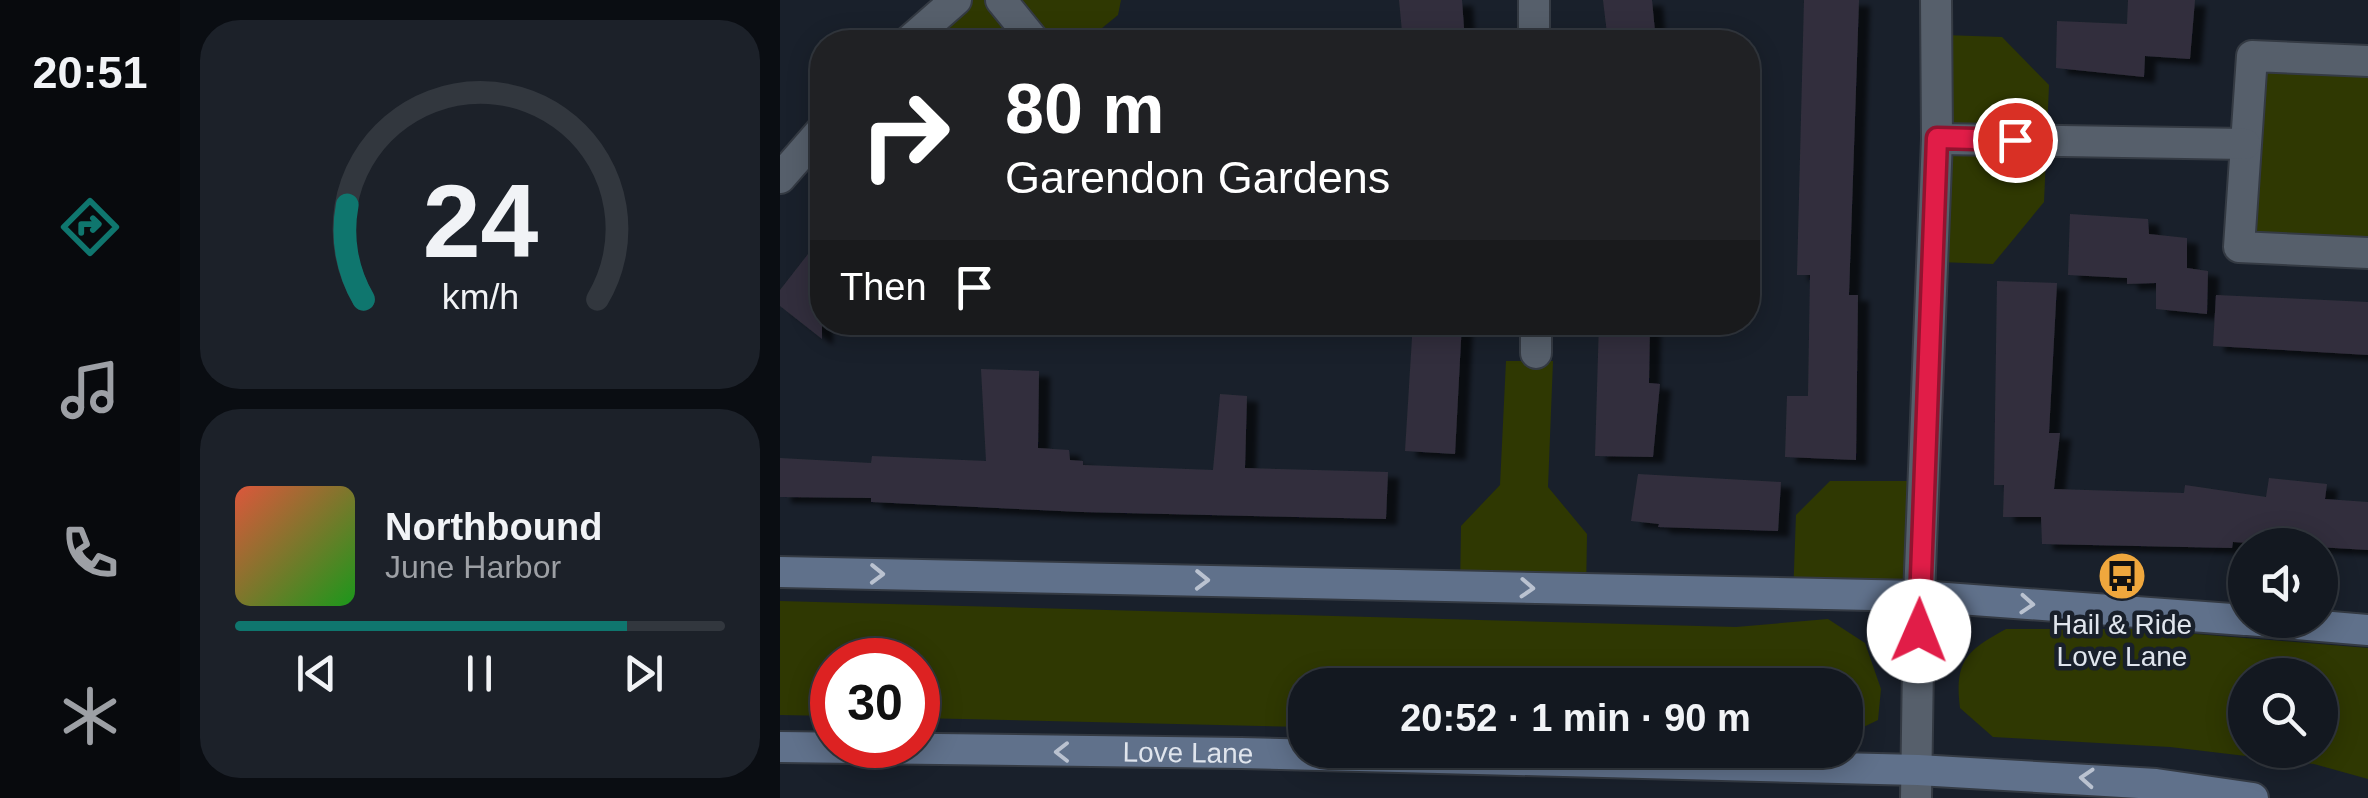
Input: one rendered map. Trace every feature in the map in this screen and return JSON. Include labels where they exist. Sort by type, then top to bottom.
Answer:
[{"type":"street","points":[[922,30],[956,0]]},
{"type":"street","points":[[1001,0],[1025,30]]},
{"type":"street","points":[[1534,0],[1534,30]]},
{"type":"street","points":[[1917,784],[1919,596],[1937,138],[1936,0]]},
{"type":"street","points":[[2368,61],[2252,56],[2239,247],[2368,252]]},
{"type":"street","points":[[1937,138],[2245,144]]},
{"type":"street","points":[[780,178],[810,144]]},
{"type":"street","points":[[1536,335],[1536,353]]},
{"type":"street","points":[[780,572],[1919,596],[2228,619]]},
{"type":"street","points":[[2338,628],[2368,630]]},
{"type":"street","name":"Love Lane","points":[[780,747],[1241,753],[1917,784],[2156,784],[2253,798]]},
{"type":"green space","points":[[962,0],[1121,0],[1118,15],[1100,30],[932,30]]},
{"type":"green space","points":[[1944,35],[2002,37],[2049,85],[2044,202],[1993,264],[1939,262]]},
{"type":"green space","points":[[2260,64],[2368,71],[2368,244],[2250,237]]},
{"type":"green space","points":[[1506,361],[1553,361],[1548,487],[1587,534],[1586,594],[1460,591],[1461,526],[1500,485]]},
{"type":"green space","points":[[1830,481],[1913,481],[1914,601],[1793,598],[1796,515]]},
{"type":"green space","points":[[780,601],[1736,627],[1828,619],[1865,643],[1881,689],[1878,720],[1863,727],[1863,668],[1288,668],[1288,727],[940,719],[940,638],[810,638],[810,716],[780,715]]},
{"type":"green space","points":[[2006,629],[2134,629],[2368,648],[2368,779],[2328,768],[2338,768],[2338,658],[2228,658],[2228,754],[1993,737],[1960,708],[1959,679],[1973,651]]},
{"type":"building","points":[[1399,0],[1462,0],[1464,30],[1402,30]]},
{"type":"building","points":[[1603,0],[1652,0],[1655,30],[1607,30]]},
{"type":"building","points":[[1804,0],[1859,0],[1849,295],[1858,295],[1856,460],[1785,457],[1787,396],[1808,396],[1810,275],[1797,275]]},
{"type":"building","points":[[2128,0],[2195,0],[2190,59],[2145,56],[2144,77],[2056,68],[2057,21],[2127,24]]},
{"type":"building","points":[[2070,214],[2148,219],[2149,234],[2187,238],[2187,268],[2208,271],[2207,314],[2156,309],[2156,283],[2127,284],[2127,278],[2068,275]]},
{"type":"building","points":[[810,251],[810,330],[780,306],[780,290]]},
{"type":"building","points":[[1997,281],[2057,283],[2049,433],[2060,433],[2054,489],[2184,493],[2185,485],[2266,497],[2269,478],[2327,484],[2325,499],[2368,502],[2368,550],[2338,548],[2338,528],[2228,528],[2228,548],[2042,544],[2041,517],[2003,517],[2004,485],[1994,485]]},
{"type":"building","points":[[2216,295],[2368,302],[2368,355],[2213,346]]},
{"type":"building","points":[[1412,335],[1461,335],[1455,454],[1405,451]]},
{"type":"building","points":[[1599,335],[1650,335],[1649,383],[1660,384],[1653,457],[1595,456]]},
{"type":"building","points":[[981,369],[1039,371],[1038,448],[1069,450],[1070,460],[1083,461],[1083,465],[1213,470],[1220,394],[1247,396],[1245,468],[1388,472],[1386,519],[1081,512],[871,502],[871,498],[780,497],[780,458],[871,463],[872,456],[986,461]]},
{"type":"building","points":[[1638,474],[1781,482],[1778,531],[1658,527],[1659,524],[1631,521]]},
{"type":"place","name":"Hail & Ride Love Lane","points":[[2122,576]]},
{"type":"route","points":[[1919,631],[1937,138],[2015,140]]}]
